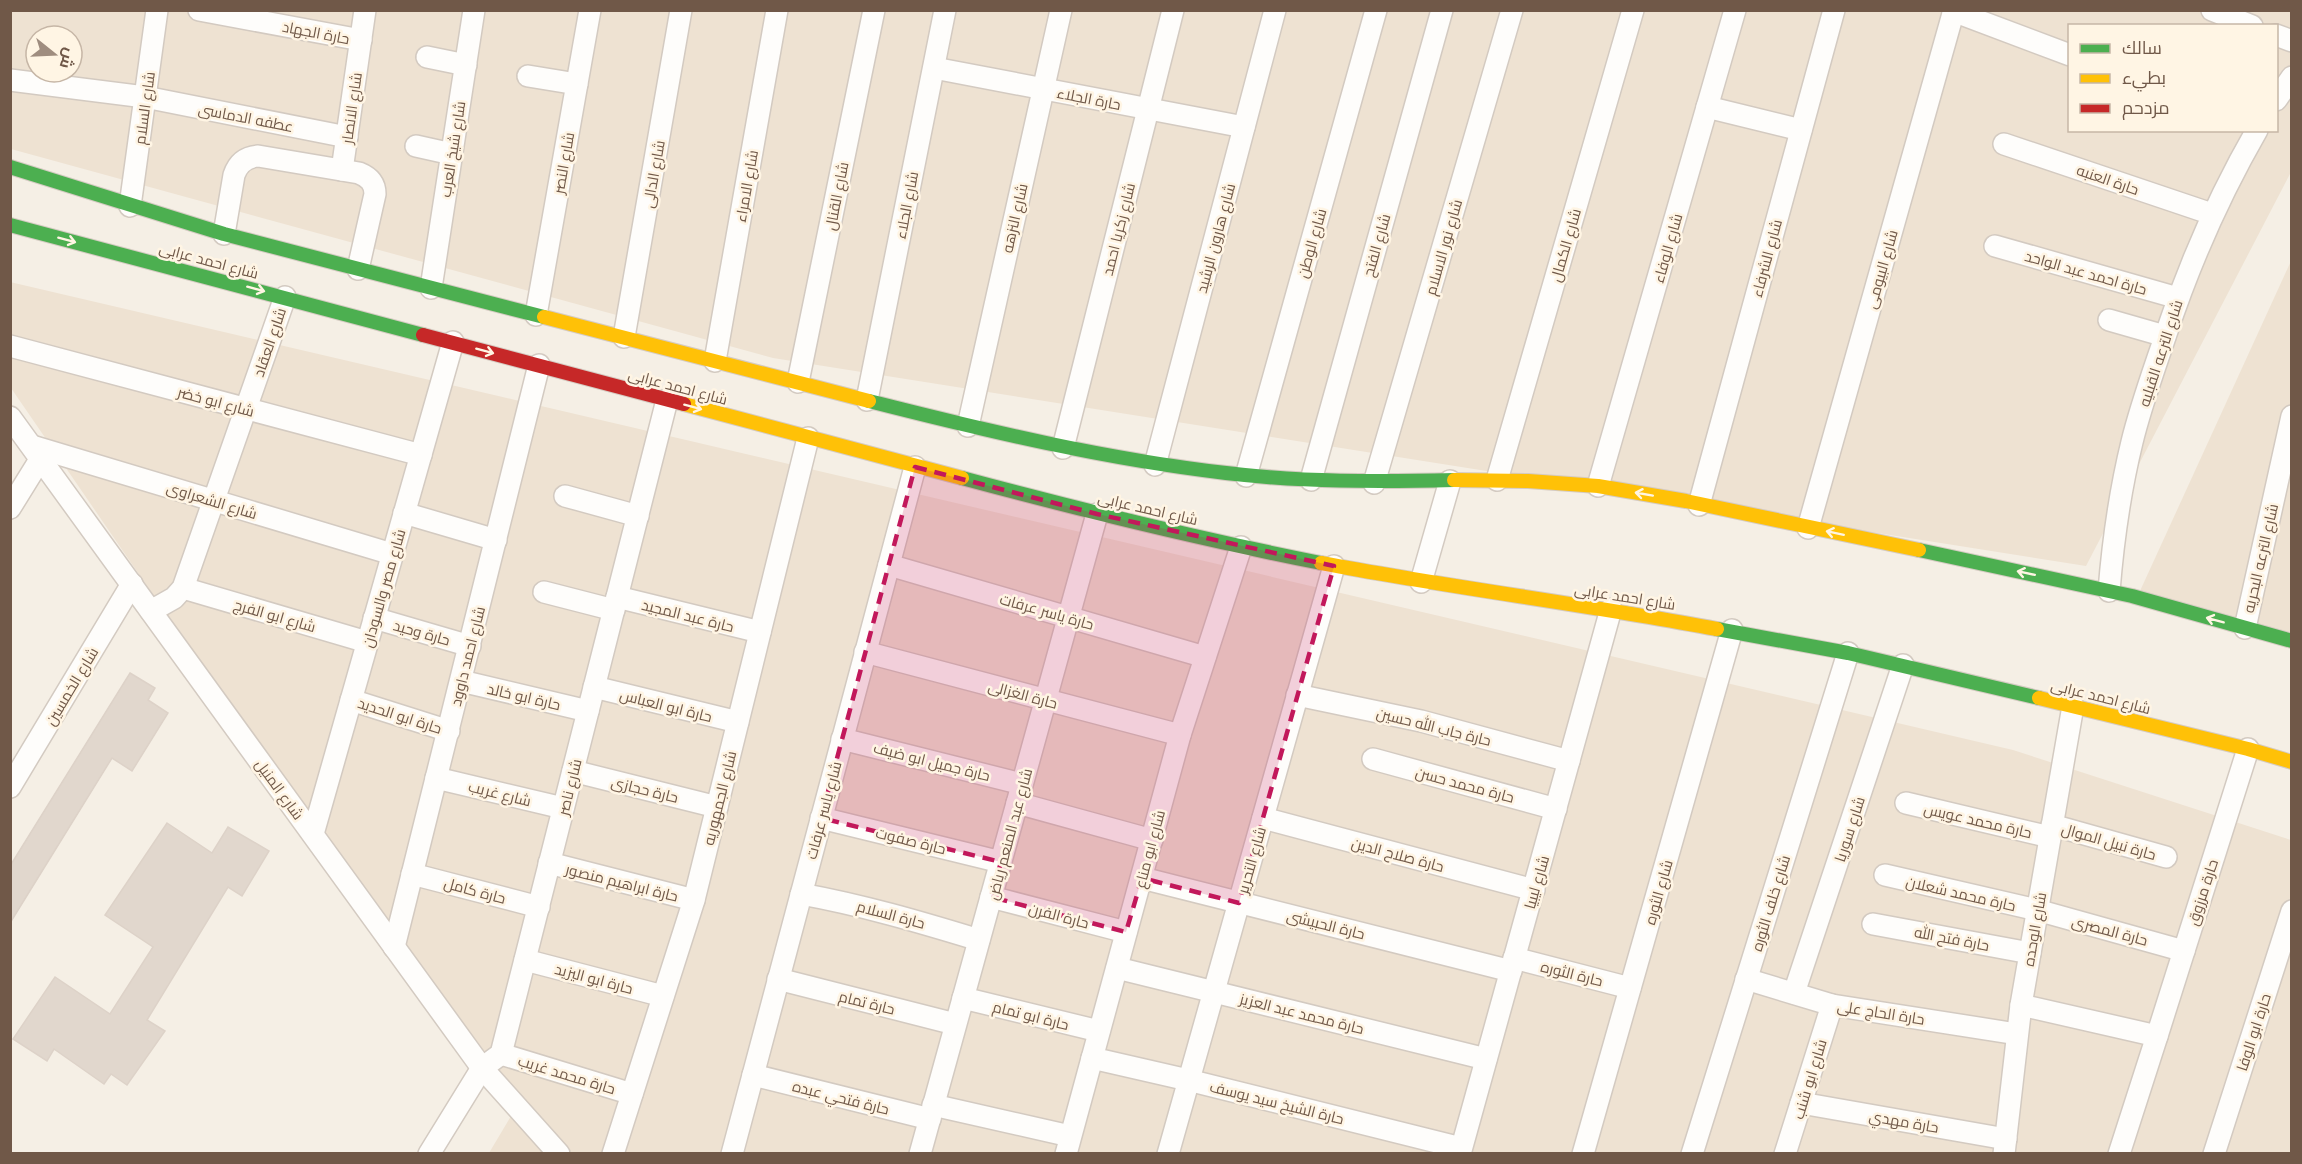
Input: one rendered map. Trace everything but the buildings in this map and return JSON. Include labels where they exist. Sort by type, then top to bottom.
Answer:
[{"type":"street","name":"شارع السلام","points":[[130,206],[157,10]]},
{"type":"street","name":"حارة الجهاد","points":[[200,10],[361,40]]},
{"type":"street","name":"شارع الانصار","points":[[342,170],[365,10]]},
{"type":"street","name":"شارع شيخ العرب","points":[[431,288],[474,10]]},
{"type":"street","name":"شارع النصر","points":[[536,315],[590,10]]},
{"type":"street","name":"شارع الدالى","points":[[624,337],[681,10]]},
{"type":"street","name":"شارع الامراء","points":[[715,361],[777,10]]},
{"type":"street","name":"شارع القنال","points":[[798,382],[874,10]]},
{"type":"street","name":"شارع الجلاء","points":[[867,400],[945,10]]},
{"type":"street","name":"شارع النزهه","points":[[968,426],[1061,10]]},
{"type":"street","name":"شارع زكريا احمد","points":[[1063,447],[1173,10]]},
{"type":"street","name":"شارع هارون الرشيد","points":[[1155,465],[1275,10]]},
{"type":"street","name":"شارع الوطن","points":[[1246,476],[1376,10]]},
{"type":"street","name":"شارع الفتح","points":[[1311,480],[1442,10]]},
{"type":"street","name":"شارع نور الاسلام","points":[[1374,483],[1512,10]]},
{"type":"street","name":"شارع الكمال","points":[[1497,480],[1633,10]]},
{"type":"street","name":"شارع الوفاء","points":[[1598,486],[1735,10]]},
{"type":"street","name":"شارع الشرفاء","points":[[1699,505],[1834,10]]},
{"type":"street","points":[[2212,10],[2247,24]]},
{"type":"street","points":[[1953,11],[2068,54]]},
{"type":"street","name":"شارع البيومى","points":[[1808,528],[1953,11]]},
{"type":"street","points":[[2278,35],[2292,41]]},
{"type":"street","points":[[427,57],[466,65]]},
{"type":"street","name":"حارة الجلاء","points":[[934,68],[1244,127]]},
{"type":"street","points":[[528,75],[577,84]]},
{"type":"street","points":[[2278,98],[2292,77]]},
{"type":"street","name":"عطفه الدماسى","points":[[10,80],[146,97],[347,137]]},
{"type":"street","points":[[1707,107],[1801,130]]},
{"type":"street","name":"شارع الترعه القبليه","points":[[2109,591],[2117,516],[2141,407],[2178,298],[2212,214],[2256,132]]},
{"type":"street","name":"حارة العنبه","points":[[2004,144],[2212,214]]},
{"type":"street","points":[[416,146],[452,154]]},
{"type":"street","points":[[224,234],[234,175],[236,168],[245,159],[258,156],[365,175],[375,188],[358,269]]},
{"type":"street","name":"شارع احمد عرابى","points":[[10,167],[224,234],[968,426],[1063,447],[1155,465],[1246,476],[1374,483],[1497,480],[1598,486],[2109,591],[2292,641]]},
{"type":"street","name":"شارع احمد عرابى","points":[[10,225],[1097,514],[1334,566],[1421,582],[1611,609],[1732,630],[1903,665],[2248,749],[2292,762]]},
{"type":"street","name":"حارة احمد عبد الواحد","points":[[1995,246],[2178,298]]},
{"type":"street","name":"شارع العقاد","points":[[183,588],[285,297]]},
{"type":"street","points":[[2109,320],[2166,336]]},
{"type":"street","name":"شارع مصر والسودان","points":[[313,834],[453,342]]},
{"type":"street","name":"شارع ابو خضر","points":[[10,346],[421,455]]},
{"type":"street","name":"شارع احمد داوود","points":[[394,947],[539,365]]},
{"type":"street","name":"شارع ناصر","points":[[501,1054],[667,400]]},
{"type":"street","name":"شارع المنيل","points":[[10,417],[482,1068],[559,1154]]},
{"type":"street","name":"شارع الترعه البحريه","points":[[2245,628],[2286,469],[2292,417]]},
{"type":"street","name":"شارع الجمهوريه","points":[[613,1154],[694,900],[808,438]]},
{"type":"street","points":[[10,508],[36,452]]},
{"type":"street","name":"شارع الشعراوى","points":[[36,452],[214,500],[393,554]]},
{"type":"street","name":"شارع ياسر عرفات","points":[[732,1154],[915,467]]},
{"type":"street","points":[[1421,582],[1450,481]]},
{"type":"street","points":[[565,496],[638,516]]},
{"type":"street","points":[[404,513],[496,540]]},
{"type":"street","name":"شارع عبد المنعم رياض","points":[[920,1154],[1097,514]]},
{"type":"street","name":"شارع ابو مناع","points":[[1068,1145],[1180,735],[1241,547]]},
{"type":"street","name":"حارة ياسر عرفات","points":[[889,565],[1205,657]]},
{"type":"street","name":"شارع التحرير","points":[[1168,1154],[1334,566]]},
{"type":"street","name":"شارع الخمسين","points":[[10,788],[132,584]]},
{"type":"street","points":[[151,611],[168,602],[183,588]]},
{"type":"street","name":"شارع ابو الفرج","points":[[183,588],[367,642]]},
{"type":"street","name":"حارة عبد المجيد","points":[[544,591],[760,632]]},
{"type":"street","name":"شارع ليبيا","points":[[1460,1151],[1611,609]]},
{"type":"street","name":"حارة وحيد","points":[[374,618],[470,646]]},
{"type":"street","name":"شارع الثوره","points":[[1583,1154],[1732,630]]},
{"type":"street","name":"حارة الغزالى","points":[[865,652],[1180,735]]},
{"type":"street","name":"شارع خلف الثوره","points":[[1692,1154],[1848,654]]},
{"type":"street","name":"شارع سوريا","points":[[1794,993],[1903,665]]},
{"type":"street","name":"حارة ابو خالد","points":[[461,681],[588,711]]},
{"type":"street","name":"حارة ابو العباس","points":[[594,687],[738,722]]},
{"type":"street","name":"حارة جاب الله حسين","points":[[1297,695],[1421,721],[1569,761]]},
{"type":"street","name":"حارة ابو الحديد","points":[[351,700],[449,731]]},
{"type":"street","name":"شارع الوحده","points":[[2005,1146],[2021,1005],[2073,706]]},
{"type":"street","name":"حارة جميل ابو ضيف","points":[[842,739],[1019,794],[1152,840]]},
{"type":"street","name":"حارة مرزوق","points":[[2120,1154],[2248,749]]},
{"type":"street","name":"حارة محمد حسن","points":[[1373,759],[1556,809]]},
{"type":"street","name":"حارة حجازى","points":[[573,771],[717,807]]},
{"type":"street","name":"شارع غريب","points":[[436,777],[563,808]]},
{"type":"street","name":"حارة محمد عويس","points":[[1906,803],[2051,831]]},
{"type":"street","name":"حارة صفوت","points":[[821,818],[1001,862]]},
{"type":"street","name":"حارة صلاح الدين","points":[[1263,818],[1534,890]]},
{"type":"street","name":"حارة نبيل الموال","points":[[2051,831],[2166,857]]},
{"type":"street","name":"حارة ابراهيم منصور","points":[[549,863],[694,900]]},
{"type":"street","name":"حارة كامل","points":[[412,874],[538,907]]},
{"type":"street","name":"حارة محمد شعلان","points":[[1885,875],[2037,910]]},
{"type":"street","name":"حارة الحبيشى","points":[[1142,878],[1239,903],[1513,964]]},
{"type":"street","name":"حارة السلام","points":[[801,894],[901,916],[979,940]]},
{"type":"street","name":"حارة الفرن","points":[[991,897],[1126,932]]},
{"type":"street","name":"حارة المصرى","points":[[2037,910],[2184,951]]},
{"type":"street","name":"حارة ابو الوفا","points":[[2214,1154],[2292,910]]},
{"type":"street","name":"حارة فتح الله","points":[[1874,924],[2030,953]]},
{"type":"street","name":"حارة ابو اليزيد","points":[[525,960],[663,996]]},
{"type":"street","name":"حارة الثوره","points":[[1513,964],[1630,988]]},
{"type":"street","name":"حارة محمد عبد العزيز","points":[[1117,968],[1486,1059]]},
{"type":"street","name":"حارة تمام","points":[[778,979],[956,1024]]},
{"type":"street","name":"حارة الحاج على","points":[[1746,979],[1832,1005],[2018,1034]]},
{"type":"street","name":"حارة ابو تمام","points":[[963,998],[1099,1031]]},
{"type":"street","name":"شارع ابو شنب","points":[[1785,1154],[1832,1005]]},
{"type":"street","points":[[2021,1005],[2157,1036]]},
{"type":"street","points":[[429,1154],[482,1068],[501,1054]]},
{"type":"street","name":"حارة محمد غريب","points":[[501,1054],[632,1094]]},
{"type":"street","name":"حارة الشيخ سيد يوسف","points":[[1092,1058],[1188,1080],[1460,1151]]},
{"type":"street","name":"حارة فتحي عبده","points":[[753,1075],[931,1112],[1068,1145]]},
{"type":"street","name":"حارة مهدي","points":[[1801,1104],[2005,1146]]},
{"type":"highlighted area","points":[[915,467],[1097,514],[1334,566],[1239,903],[1142,878],[1126,932],[991,897],[1001,862],[821,818]]},
{"type":"shaded area","points":[[10,11],[2291,11],[2291,172],[2086,566],[773,358],[11,149]]},
{"type":"shaded area","points":[[2291,261],[2291,644],[2140,591]]},
{"type":"shaded area","points":[[10,282],[2013,750],[2291,840],[2291,1153],[489,1153],[511,1116],[11,388]]},
{"type":"traffic: fast","points":[[10,167],[224,234],[544,317]]},
{"type":"traffic: fast","points":[[10,225],[423,335]]},
{"type":"traffic: fast","points":[[869,401],[1046,443],[1181,467],[1312,480],[1454,480]]},
{"type":"traffic: fast","points":[[962,478],[1141,524],[1321,563]]},
{"type":"traffic: fast","points":[[1919,550],[2132,596],[2292,641]]},
{"type":"traffic: fast","points":[[1717,629],[1848,653],[2039,698]]},
{"type":"traffic: slow","points":[[544,317],[869,401]]},
{"type":"traffic: slow","points":[[684,404],[962,478]]},
{"type":"traffic: slow","points":[[1454,480],[1528,481],[1598,486],[1686,501],[1919,550]]},
{"type":"traffic: slow","points":[[1321,563],[1717,629]]},
{"type":"traffic: slow","points":[[2039,698],[2248,749],[2292,762]]},
{"type":"traffic: jam","points":[[423,335],[684,404]]}]
